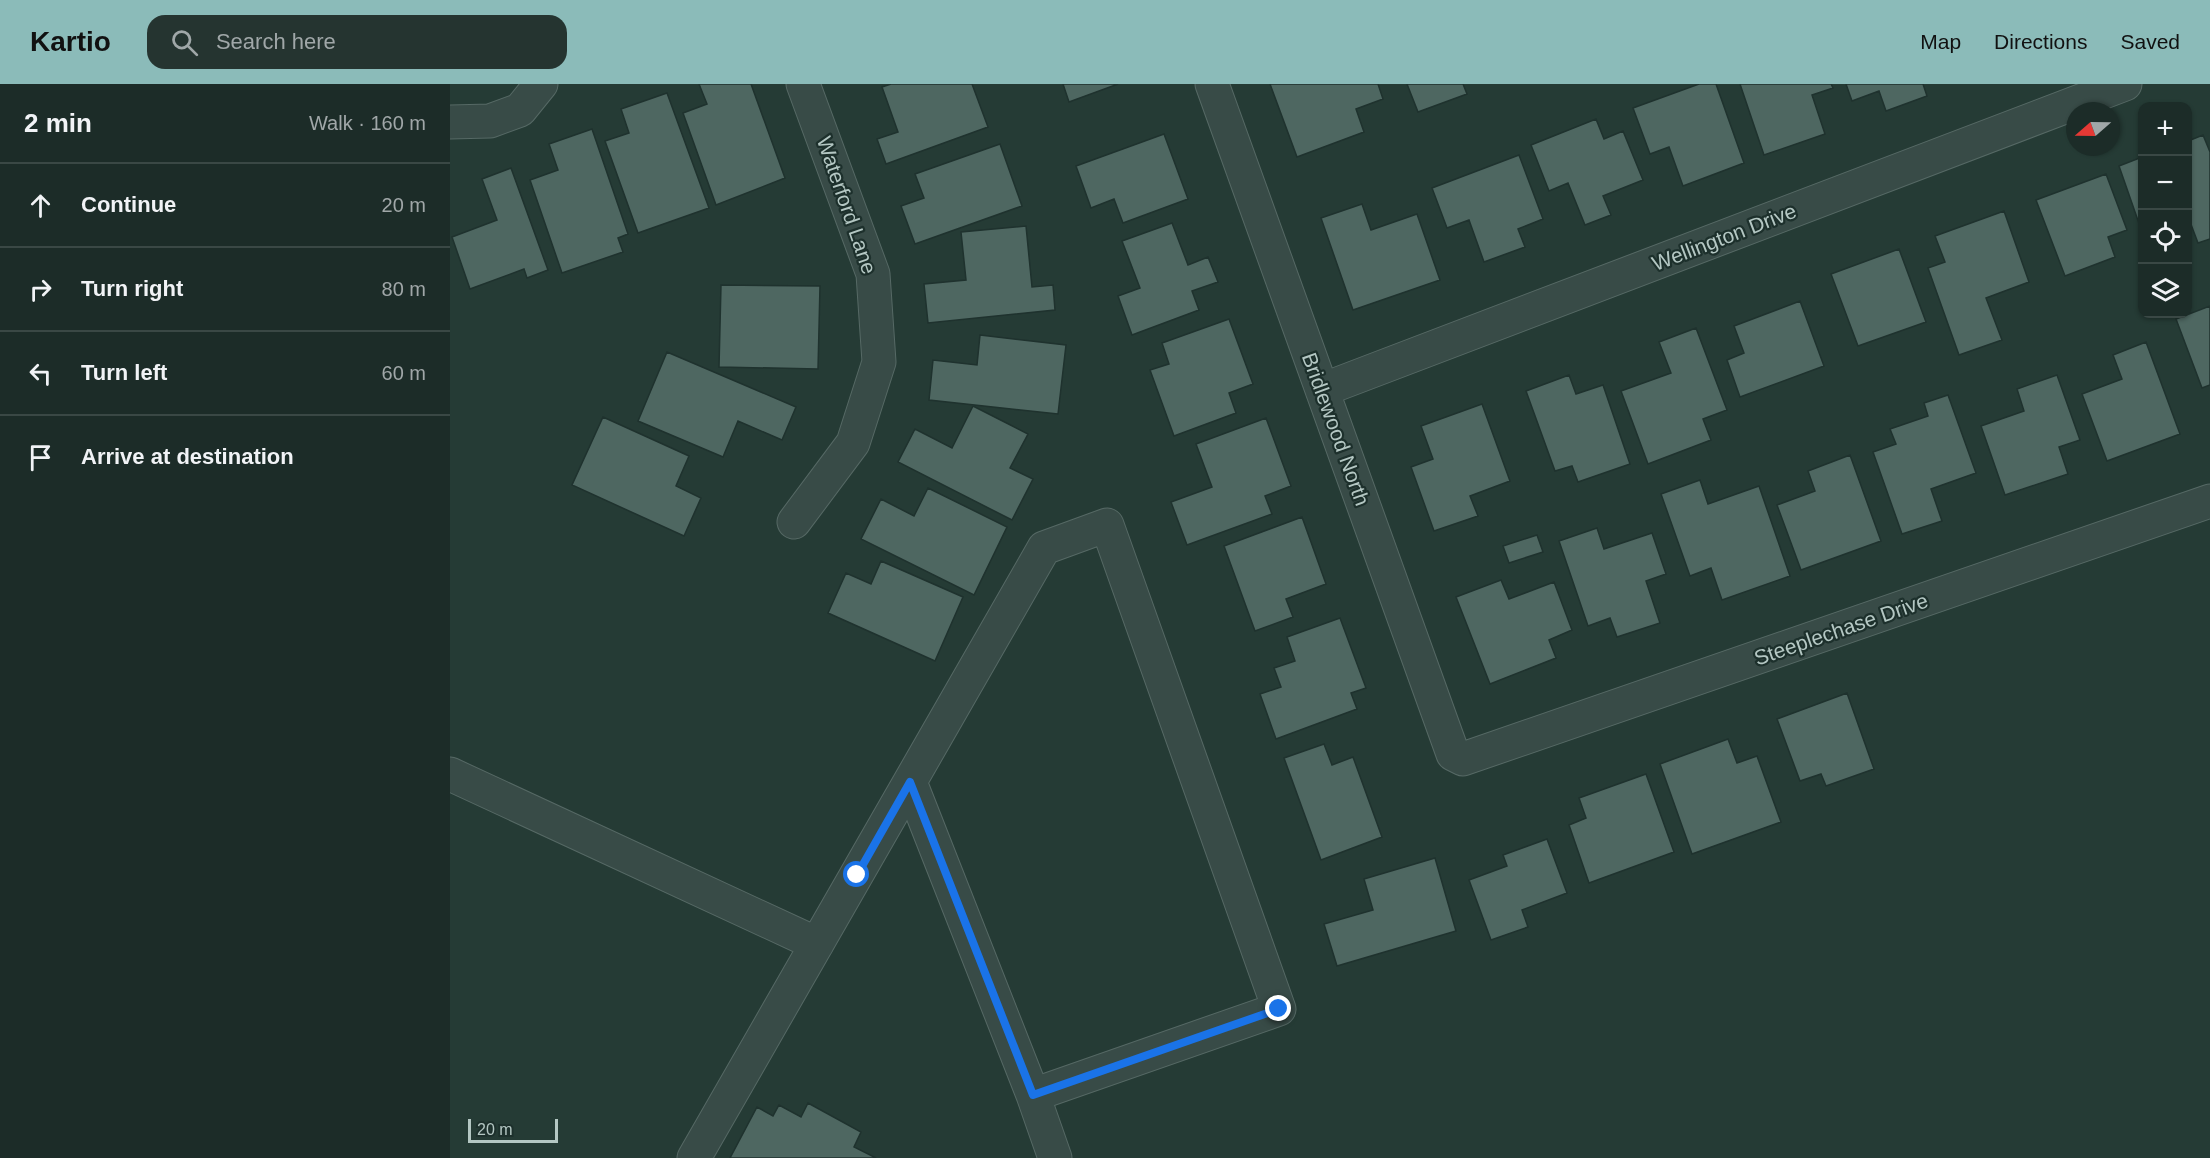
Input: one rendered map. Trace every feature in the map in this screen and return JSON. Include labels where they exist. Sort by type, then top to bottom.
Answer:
[{"type":"street","points":[[450,122],[490,121],[520,110],[541,84]]},
{"type":"street","name":"Waterford Lane","points":[[794,522],[853,443],[879,362],[873,274],[803,84]]},
{"type":"street","name":"Bridlewood North","points":[[1212,84],[1453,754],[1463,759],[1472,757]]},
{"type":"street","name":"Wellington Drive","points":[[1322,390],[2125,84]]},
{"type":"street","name":"Steeplechase Drive","points":[[1472,757],[2210,501]]},
{"type":"street","points":[[694,1158],[1044,548],[1107,525],[1279,1009],[1033,1095]]},
{"type":"street","points":[[450,774],[817,944]]},
{"type":"street","points":[[910,782],[1033,1095],[1055,1158]]},
{"type":"building","points":[[699,84],[751,84],[785,178],[716,205],[683,113],[707,104]]},
{"type":"building","points":[[891,84],[972,84],[988,127],[886,164],[877,139],[898,132],[882,87]]},
{"type":"building","points":[[1063,84],[1118,84],[1069,102]]},
{"type":"building","points":[[1270,84],[1378,84],[1383,99],[1356,109],[1364,132],[1297,157]]},
{"type":"building","points":[[1407,84],[1463,84],[1467,94],[1418,112]]},
{"type":"building","points":[[1699,84],[1716,84],[1744,163],[1683,186],[1669,147],[1650,154],[1633,108]]},
{"type":"building","points":[[1740,84],[1831,84],[1833,88],[1812,95],[1825,134],[1764,155]]},
{"type":"building","points":[[1846,84],[1923,84],[1927,96],[1886,111],[1879,91],[1852,101]]},
{"type":"building","points":[[667,93],[709,208],[638,233],[605,141],[629,133],[621,109]]},
{"type":"building","points":[[1596,119],[1604,139],[1623,131],[1643,180],[1603,196],[1611,215],[1585,225],[1568,183],[1549,191],[1531,145]]},
{"type":"building","points":[[592,129],[628,234],[618,238],[623,252],[562,273],[530,180],[558,170],[549,144]]},
{"type":"building","points":[[1164,134],[1188,199],[1123,223],[1114,199],[1091,208],[1076,166]]},
{"type":"building","points":[[2203,135],[2210,152],[2210,239],[2198,243],[2192,227],[2192,139]]},
{"type":"building","points":[[1000,144],[1022,206],[915,244],[901,206],[924,198],[915,174]]},
{"type":"building","points":[[1519,155],[1543,219],[1518,229],[1525,247],[1484,262],[1469,220],[1447,228],[1432,188]]},
{"type":"building","points":[[2138,159],[2138,221],[2119,166]]},
{"type":"building","points":[[511,168],[548,270],[527,278],[524,269],[470,289],[452,237],[497,220],[482,179]]},
{"type":"building","points":[[2106,174],[2127,230],[2108,237],[2115,257],[2065,276],[2036,200]]},
{"type":"building","points":[[1362,204],[1371,230],[1417,214],[1440,280],[1353,310],[1321,218]]},
{"type":"building","points":[[2004,211],[2029,282],[1986,298],[2002,340],[1959,355],[1928,268],[1945,262],[1935,236]]},
{"type":"building","points":[[1172,223],[1188,265],[1208,257],[1218,282],[1192,291],[1199,310],[1132,335],[1118,296],[1140,288],[1122,241]]},
{"type":"building","points":[[1026,226],[1032,287],[1053,285],[1055,310],[928,323],[924,284],[966,280],[961,232]]},
{"type":"building","points":[[1899,249],[1926,322],[1858,346],[1831,274]]},
{"type":"building","points":[[721,285],[820,286],[818,369],[719,367]]},
{"type":"building","points":[[1800,301],[1824,366],[1740,397],[1727,360],[1744,353],[1734,326]]},
{"type":"building","points":[[2210,306],[2210,385],[2202,388],[2176,319],[2192,318],[2192,313]]},
{"type":"building","points":[[1229,319],[1253,384],[1229,393],[1236,413],[1174,436],[1150,370],[1169,364],[1162,343]]},
{"type":"building","points":[[1696,328],[1727,410],[1703,419],[1711,440],[1648,464],[1621,391],[1671,373],[1659,342]]},
{"type":"building","points":[[980,335],[1066,345],[1058,414],[929,400],[933,360],[977,365]]},
{"type":"building","points":[[2146,342],[2180,434],[2107,461],[2082,394],[2122,379],[2113,355]]},
{"type":"building","points":[[667,352],[796,407],[782,440],[738,421],[723,457],[638,421]]},
{"type":"building","points":[[1569,375],[1576,394],[1603,385],[1630,464],[1578,482],[1572,466],[1555,471],[1526,391]]},
{"type":"building","points":[[2057,375],[2080,440],[2059,447],[2068,474],[2005,495],[1981,426],[2024,411],[2017,389]]},
{"type":"building","points":[[1948,395],[1976,473],[1931,489],[1942,521],[1902,534],[1873,452],[1896,444],[1890,429],[1928,416],[1924,403]]},
{"type":"building","points":[[1482,404],[1510,481],[1470,496],[1478,516],[1434,531],[1411,467],[1433,459],[1421,426]]},
{"type":"building","points":[[973,406],[1028,434],[1010,468],[1033,479],[1012,520],[898,462],[915,429],[952,448]]},
{"type":"building","points":[[603,417],[689,456],[676,486],[701,498],[684,536],[572,485]]},
{"type":"building","points":[[1266,418],[1291,486],[1265,496],[1272,514],[1187,545],[1171,502],[1212,487],[1196,444]]},
{"type":"building","points":[[1850,455],[1881,541],[1801,570],[1777,505],[1815,491],[1808,471]]},
{"type":"building","points":[[1700,480],[1708,504],[1759,486],[1790,576],[1722,600],[1711,568],[1690,576],[1661,494]]},
{"type":"building","points":[[928,488],[1007,527],[974,595],[861,539],[881,499],[914,516]]},
{"type":"building","points":[[1302,517],[1326,584],[1286,599],[1293,617],[1255,631],[1224,546]]},
{"type":"building","points":[[1597,528],[1604,549],[1652,533],[1666,574],[1646,581],[1660,623],[1617,637],[1610,618],[1588,626],[1559,541]]},
{"type":"building","points":[[1537,535],[1543,552],[1509,563],[1503,546]]},
{"type":"building","points":[[881,561],[963,597],[935,661],[828,613],[846,573],[871,584]]},
{"type":"building","points":[[1501,580],[1509,599],[1554,582],[1572,630],[1549,640],[1556,658],[1490,684],[1456,597]]},
{"type":"building","points":[[1340,618],[1366,688],[1351,693],[1357,709],[1276,739],[1260,694],[1281,687],[1274,668],[1295,661],[1287,637]]},
{"type":"building","points":[[1847,693],[1874,769],[1826,786],[1821,774],[1800,781],[1777,719]]},
{"type":"building","points":[[1728,739],[1737,763],[1757,756],[1781,822],[1692,854],[1660,764]]},
{"type":"building","points":[[1324,744],[1332,765],[1353,757],[1382,837],[1321,860],[1284,758]]},
{"type":"building","points":[[1646,774],[1674,852],[1589,883],[1569,825],[1586,818],[1579,798]]},
{"type":"building","points":[[1547,839],[1567,893],[1522,910],[1528,927],[1491,940],[1469,880],[1507,866],[1503,855]]},
{"type":"building","points":[[1435,858],[1456,931],[1337,966],[1324,924],[1373,910],[1364,879]]},
{"type":"building","points":[[808,1103],[861,1132],[854,1147],[876,1158],[730,1158],[757,1107],[773,1116],[779,1105],[801,1117]]},
{"type":"route","points":[[857,875],[910,782],[1033,1095],[1279,1009]]}]
